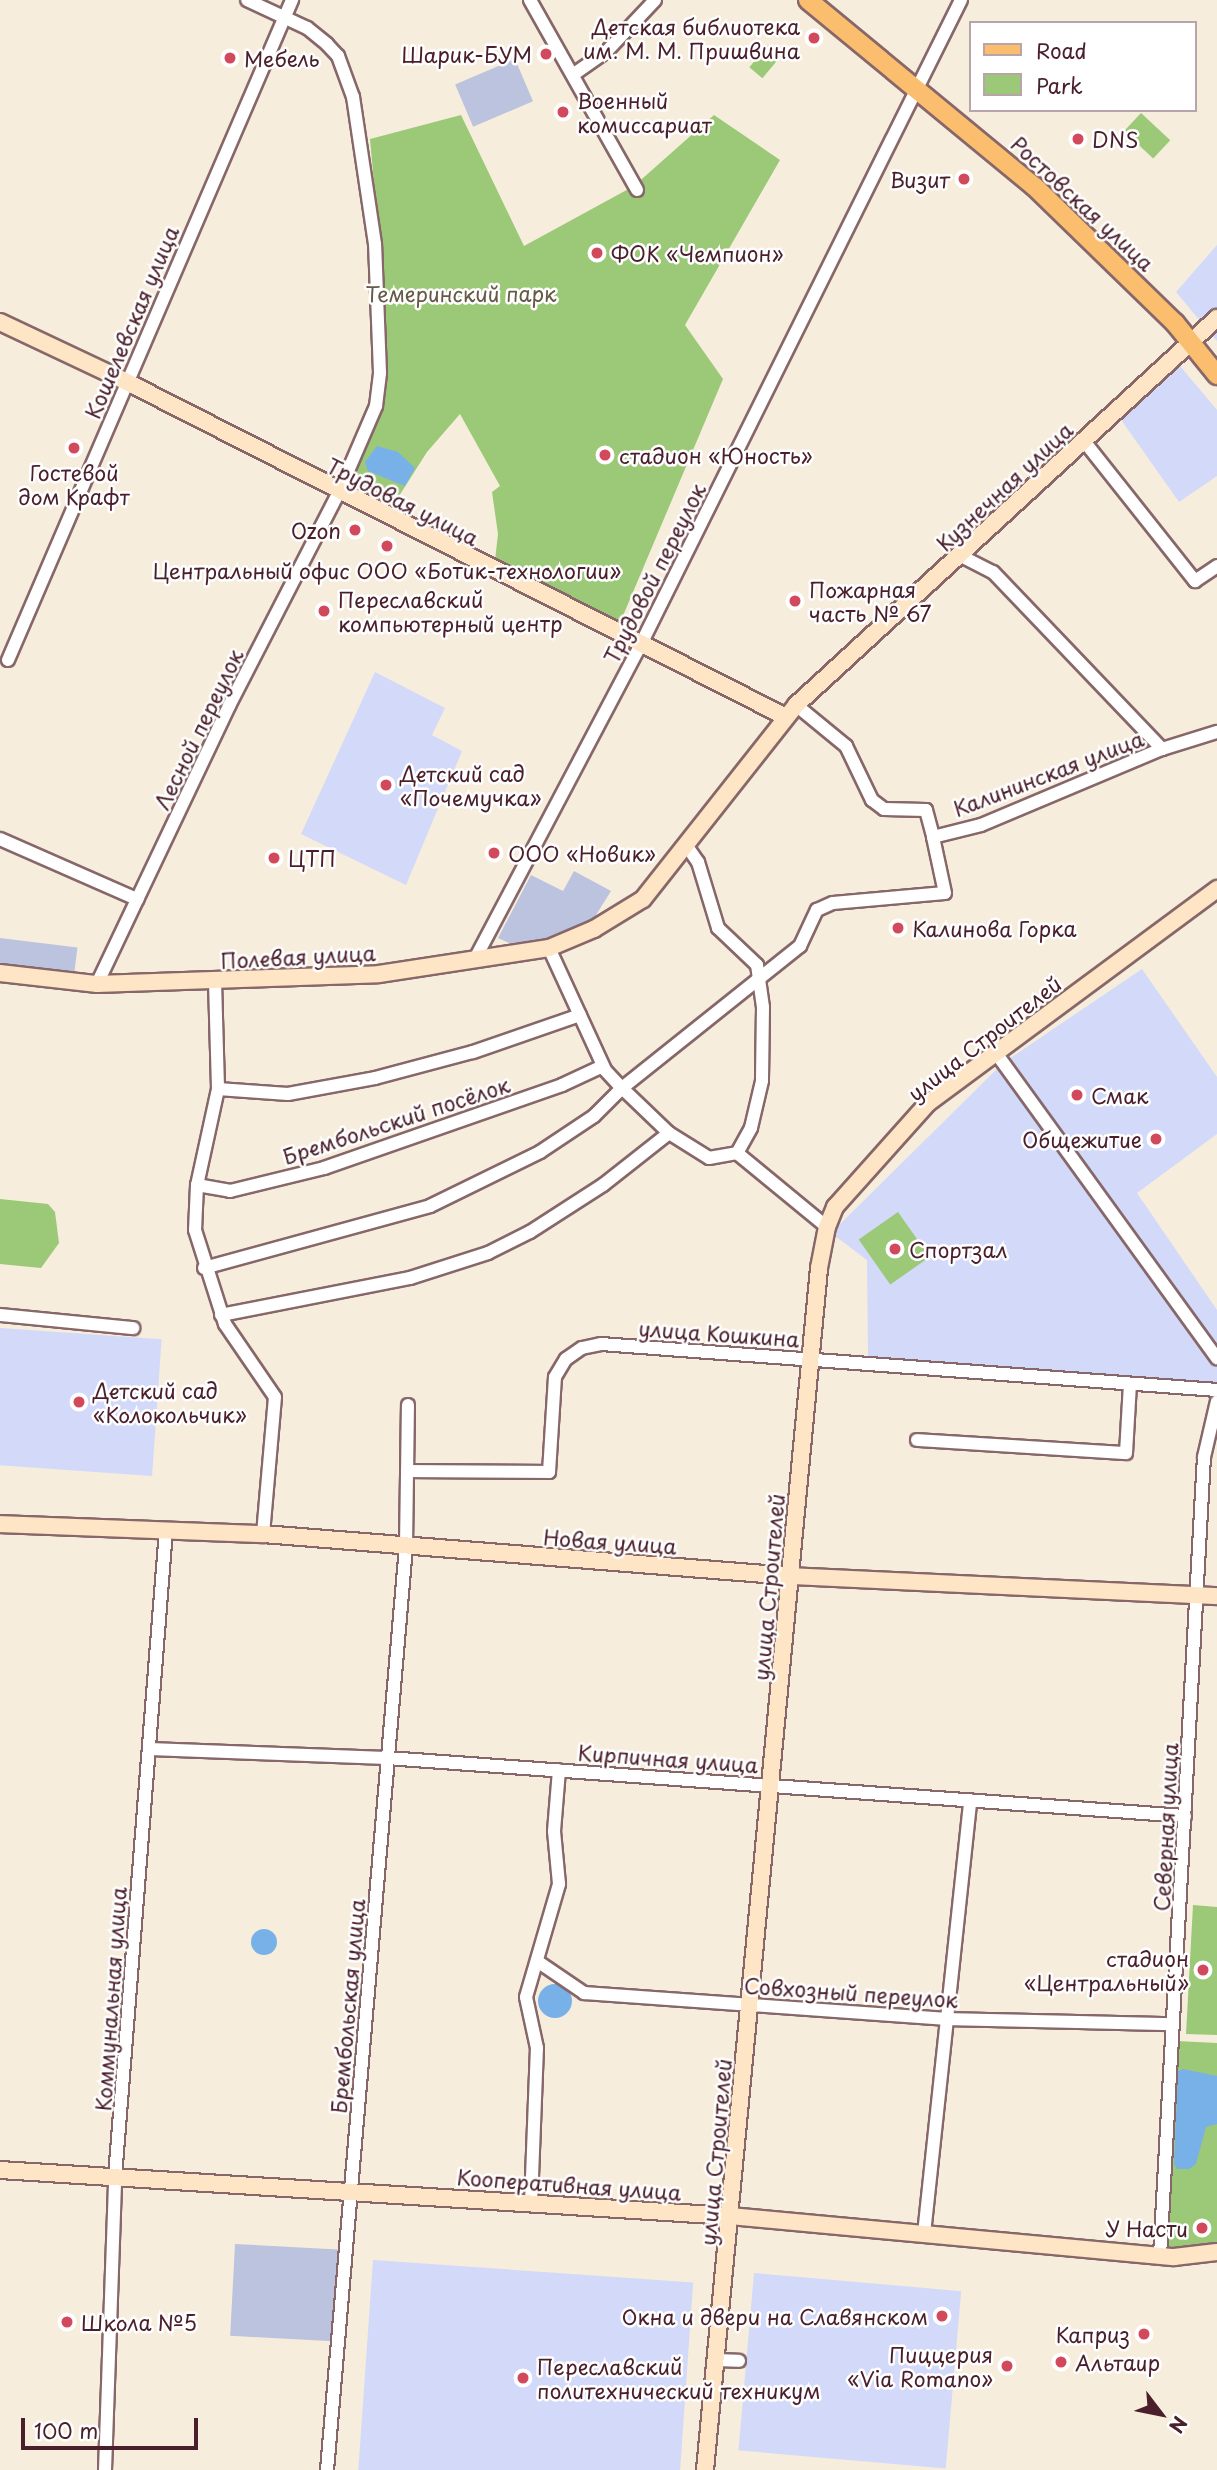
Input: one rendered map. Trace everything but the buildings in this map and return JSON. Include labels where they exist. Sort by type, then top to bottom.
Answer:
[{"type":"main road","name":"Ростовская улица","points":[[808,0],[1034,186],[1190,340],[1217,375]]},
{"type":"street","name":"Лесной переулок","points":[[97,984],[338,492],[376,406],[380,373],[370,186],[354,97],[338,57],[307,28],[247,0]]},
{"type":"street","name":"Кошелевская улица","points":[[8,660],[292,0]]},
{"type":"street","points":[[530,0],[637,190]]},
{"type":"street","points":[[573,74],[607,51],[655,0]]},
{"type":"street","name":"Трудовой переулок","points":[[475,959],[641,644],[961,0]]},
{"type":"street","name":"Кузнечная улица","points":[[594,929],[643,899],[791,711],[961,556],[1190,340],[1217,318]]},
{"type":"street","name":"Трудовая улица","points":[[0,322],[127,382],[338,492],[641,644],[791,711]]},
{"type":"street","points":[[1084,441],[1195,580],[1217,566]]},
{"type":"street","points":[[961,556],[993,572],[1162,749]]},
{"type":"street","name":"Калининская улица","points":[[791,711],[846,746],[872,800],[884,809],[926,810],[933,836],[981,825],[1162,749],[1217,732]]},
{"type":"street","points":[[204,1268],[430,1206],[540,1152],[594,1116],[622,1088],[758,976],[800,946],[817,910],[833,903],[945,893],[933,836]]},
{"type":"street","points":[[0,839],[137,899]]},
{"type":"street","points":[[686,845],[698,862],[718,928],[757,965],[763,1007],[762,1081],[751,1128],[737,1153]]},
{"type":"street","name":"улица Строителей","points":[[705,2470],[810,1359],[827,1227],[835,1207],[928,1103],[1217,889]]},
{"type":"street","name":"Полевая улица","points":[[0,973],[97,984],[380,974],[549,948],[594,929]]},
{"type":"street","points":[[549,948],[603,1066],[622,1088],[669,1133],[709,1158],[737,1153],[827,1227]]},
{"type":"street","points":[[215,981],[218,1089],[197,1185],[195,1230],[204,1268],[221,1315],[275,1397],[263,1534]]},
{"type":"street","name":"Брембольский посёлок","points":[[218,1089],[288,1094],[376,1078],[473,1052],[580,1016]]},
{"type":"street","points":[[996,1053],[1217,1358]]},
{"type":"street","name":"Брембольский посёлок","points":[[197,1185],[230,1191],[324,1168],[562,1085],[603,1066]]},
{"type":"street","points":[[221,1315],[410,1278],[488,1253],[593,1192],[669,1133]]},
{"type":"street","points":[[0,1315],[133,1328]]},
{"type":"street","name":"улица Кошкина","points":[[408,1471],[549,1472],[555,1377],[566,1359],[582,1348],[601,1344],[1217,1390]]},
{"type":"street","points":[[917,1440],[1126,1453],[1130,1384]]},
{"type":"street","name":"Северная улица","points":[[1160,2256],[1204,1457],[1217,1401]]},
{"type":"street","name":"Брембольская улица","points":[[327,2470],[405,1546],[408,1405]]},
{"type":"street","name":"Новая улица","points":[[0,1524],[263,1534],[790,1576],[1217,1596]]},
{"type":"street","name":"Коммунальная улица","points":[[105,2470],[115,2177],[166,1531]]},
{"type":"street","name":"Кирпичная улица","points":[[149,1749],[387,1758],[1185,1816]]},
{"type":"street","points":[[531,2203],[537,2048],[526,1997],[559,1884],[554,1831],[559,1770]]},
{"type":"street","points":[[924,2234],[944,2019],[970,1800]]},
{"type":"street","name":"Совхозный переулок","points":[[537,1961],[584,1993],[944,2019],[1173,2024]]},
{"type":"street","name":"Кооперативная улица","points":[[0,2170],[730,2216],[1160,2256],[1217,2252]]},
{"type":"street","points":[[715,2360],[739,2361]]},
{"type":"shaded area","points":[[515,59],[533,101],[473,127],[455,84]]},
{"type":"shaded area","points":[[1217,245],[1217,341],[1176,292]]},
{"type":"shaded area","points":[[1175,360],[1217,410],[1217,476],[1179,502],[1117,414]]},
{"type":"shaded area","name":"Детский сад «Почемучка»","points":[[375,672],[445,708],[432,735],[462,751],[406,885],[301,834]]},
{"type":"shaded area","points":[[574,871],[611,891],[591,923],[547,941],[509,943],[498,938],[531,875],[563,891]]},
{"type":"shaded area","points":[[0,938],[77,948],[73,982],[0,973]]},
{"type":"shaded area","points":[[1142,969],[1217,1077],[1217,1134],[1137,1193],[1217,1310],[1217,1385],[868,1356],[867,1260],[831,1233],[1003,1063]]},
{"type":"shaded area","name":"Детский сад «Колокольчик»","points":[[0,1328],[162,1339],[152,1476],[0,1465]]},
{"type":"shaded area","points":[[235,2244],[338,2249],[333,2341],[230,2336]]},
{"type":"shaded area","name":"Переславский политехнический техникум","points":[[373,2260],[693,2282],[680,2470],[358,2470]]},
{"type":"shaded area","points":[[754,2273],[961,2291],[946,2468],[738,2450]]},
{"type":"green space","points":[[768,45],[781,56],[762,78],[749,67]]},
{"type":"green space","points":[[1141,113],[1170,140],[1153,159],[1124,131]]},
{"type":"green space","name":"Темеринский парк","points":[[461,115],[524,246],[634,186],[714,115],[780,160],[685,325],[723,379],[617,630],[494,569],[498,534],[492,492],[500,486],[460,414],[427,452],[392,507],[350,484],[378,420],[383,396],[384,295],[370,139]]},
{"type":"green space","points":[[0,1199],[48,1204],[55,1212],[59,1243],[41,1268],[0,1264]]},
{"type":"green space","name":"Спортзал","points":[[898,1212],[930,1257],[890,1285],[859,1240]]},
{"type":"green space","name":"стадион «Центральный»","points":[[1193,1905],[1217,1907],[1217,2035],[1186,2034]]},
{"type":"green space","points":[[1176,2041],[1217,2043],[1217,2247],[1164,2252]]},
{"type":"water","points":[[377,446],[398,452],[415,468],[405,486],[368,471],[365,462]]},
{"type":"water","points":[[264,1929],[273,1933],[277,1942],[273,1951],[264,1955],[255,1951],[251,1942],[255,1933]]},
{"type":"water","points":[[555,1984],[567,1989],[572,2001],[567,2013],[555,2018],[543,2013],[538,2001],[543,1989]]},
{"type":"water","points":[[1183,2069],[1217,2076],[1217,2124],[1206,2127],[1196,2164],[1189,2169],[1177,2169],[1174,2164],[1178,2071]]},
{"type":"place","name":"Детская библиотека им. М. М. Пришвина","points":[[814,38]]},
{"type":"place","name":"Шарик-БУМ","points":[[546,54]]},
{"type":"place","name":"Мебель","points":[[230,58]]},
{"type":"place","name":"Военный комиссариат","points":[[563,112]]},
{"type":"place","name":"DNS","points":[[1078,139]]},
{"type":"place","name":"Визит","points":[[964,179]]},
{"type":"place","name":"ФОК «Чемпион»","points":[[597,253]]},
{"type":"place","name":"Гостевой дом Крафт","points":[[74,448]]},
{"type":"place","name":"стадион «Юность»","points":[[605,455]]},
{"type":"place","name":"Ozon","points":[[355,530]]},
{"type":"place","name":"Центральный офис ООО «Ботик-технологии»","points":[[387,546]]},
{"type":"place","name":"Пожарная часть № 67","points":[[795,601]]},
{"type":"place","name":"Переславский компьютерный центр","points":[[324,611]]},
{"type":"place","name":"Детский сад «Почемучка»","points":[[386,785]]},
{"type":"place","name":"ООО «Новик»","points":[[494,853]]},
{"type":"place","name":"ЦТП","points":[[274,858]]},
{"type":"place","name":"Калинова Горка","points":[[898,928]]},
{"type":"place","name":"Смак","points":[[1077,1095]]},
{"type":"place","name":"Общежитие","points":[[1156,1139]]},
{"type":"place","name":"Спортзал","points":[[895,1249]]},
{"type":"place","name":"Детский сад «Колокольчик»","points":[[79,1402]]},
{"type":"place","name":"стадион «Центральный»","points":[[1203,1970]]},
{"type":"place","name":"У Насти","points":[[1202,2228]]},
{"type":"place","name":"Окна и двери на Славянском","points":[[942,2316]]},
{"type":"place","name":"Школа №5","points":[[67,2322]]},
{"type":"place","name":"Каприз","points":[[1144,2334]]},
{"type":"place","name":"Альтаир","points":[[1061,2362]]},
{"type":"place","name":"Пиццерия «Via Romano»","points":[[1007,2366]]},
{"type":"place","name":"Переславский политехнический техникум","points":[[523,2378]]}]
